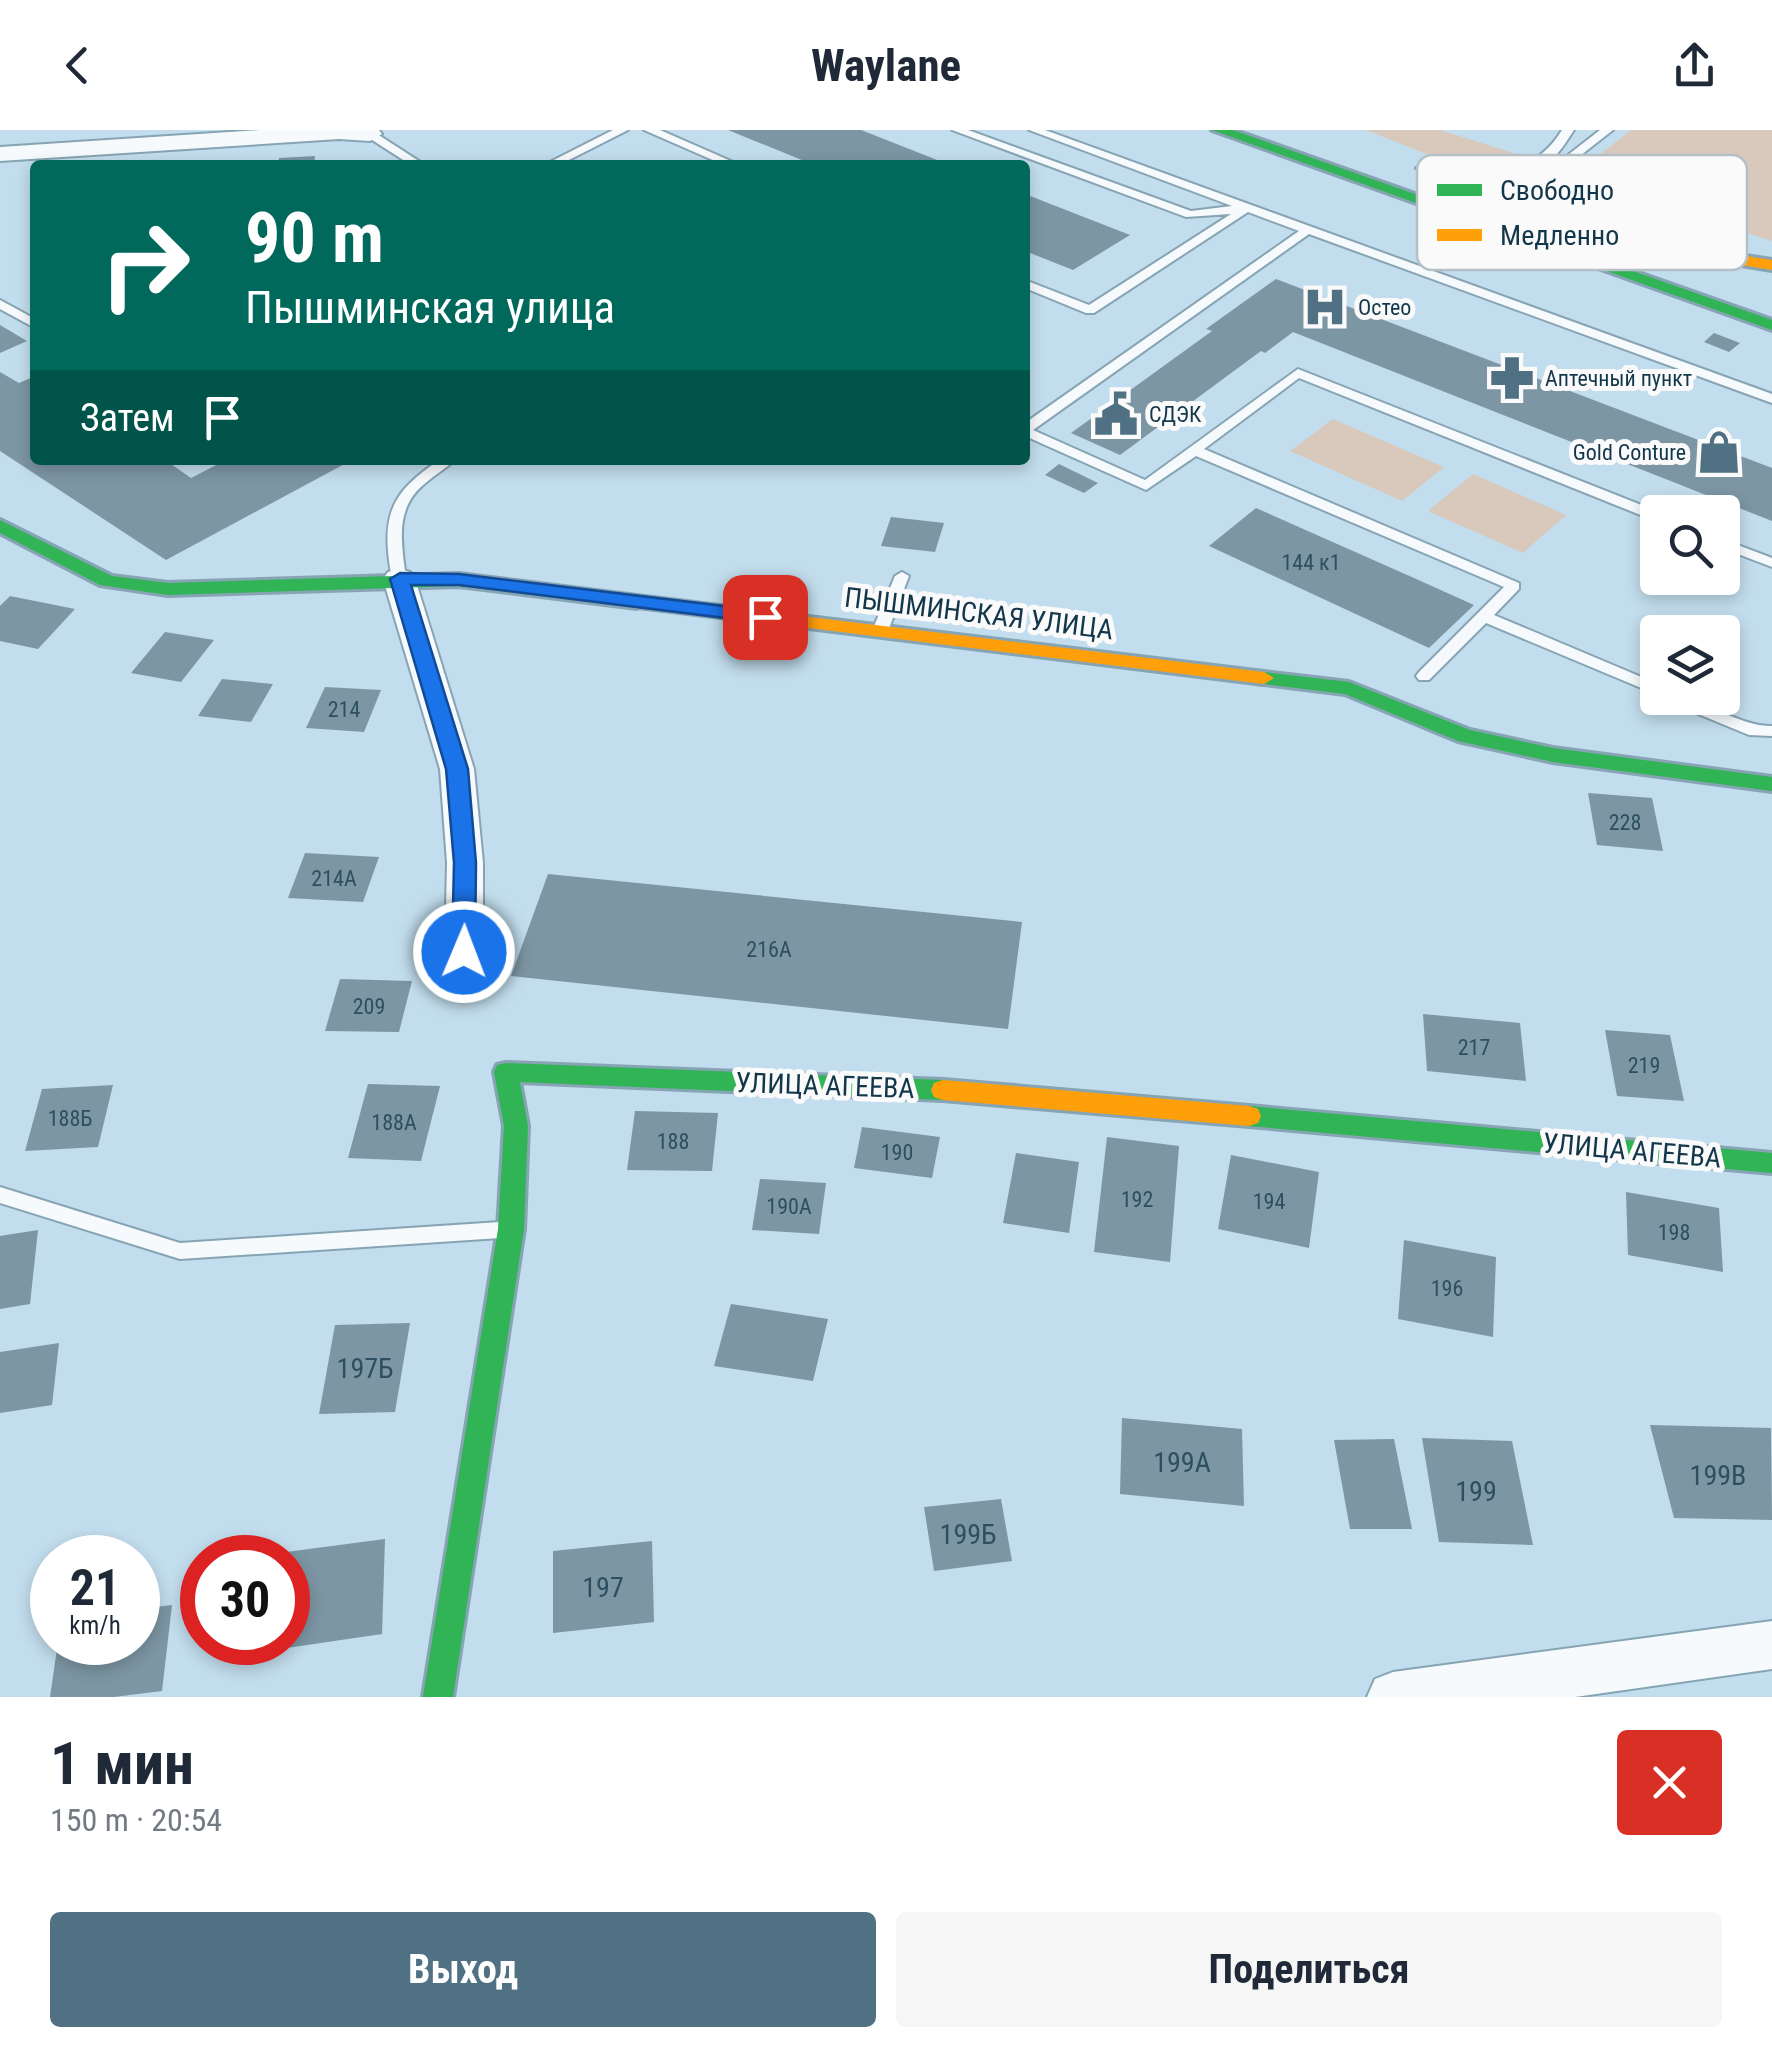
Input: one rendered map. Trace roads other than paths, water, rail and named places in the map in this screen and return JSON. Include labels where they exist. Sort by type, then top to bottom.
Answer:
[{"type":"street","points":[[1219,130],[1417,200]]},
{"type":"street","points":[[0,154],[339,132],[370,134]]},
{"type":"street","points":[[1413,165],[1417,166]]},
{"type":"street","points":[[1747,260],[1772,265]]},
{"type":"street","points":[[1616,270],[1772,325]]},
{"type":"street","points":[[1721,270],[1772,287]]},
{"type":"street","name":"ПЫШМИНСКАЯ УЛИЦА","points":[[0,526],[107,582],[168,590],[400,579],[459,580],[880,631],[1349,688],[1482,740],[1553,756],[1772,784]]},
{"type":"street","points":[[400,579],[457,769],[465,863],[464,952]]},
{"type":"street","name":"УЛИЦА АГЕЕВА","points":[[438,1697],[511,1230],[516,1126],[506,1072],[976,1092],[1772,1162]]},
{"type":"street","points":[[1393,1697],[1772,1645]]},
{"type":"lane","points":[[560,160],[622,130]]},
{"type":"lane","points":[[650,130],[722,160]]},
{"type":"lane","points":[[958,130],[1190,215],[1248,208]]},
{"type":"lane","points":[[1035,130],[1417,269]]},
{"type":"lane","points":[[1548,155],[1568,130]]},
{"type":"lane","points":[[1574,155],[1607,130]]},
{"type":"lane","points":[[370,134],[411,160]]},
{"type":"lane","points":[[1413,165],[1417,166]]},
{"type":"lane","points":[[1030,286],[1090,310],[1248,208]]},
{"type":"lane","points":[[1030,426],[1308,230]]},
{"type":"lane","points":[[1420,270],[1769,394]]},
{"type":"lane","points":[[0,304],[30,321]]},
{"type":"lane","points":[[1030,432],[1146,486],[1298,373],[1640,510]]},
{"type":"lane","points":[[1194,450],[1514,586],[1424,676]]},
{"type":"lane","points":[[400,579],[392,526],[400,502],[417,480],[440,465]]},
{"type":"lane","points":[[1740,550],[1772,563]]},
{"type":"lane","points":[[880,631],[902,576]]},
{"type":"lane","points":[[1483,616],[1640,682]]},
{"type":"lane","points":[[1716,715],[1755,731],[1772,731]]},
{"type":"lane","points":[[0,1195],[180,1252],[511,1230]]},
{"type":"place","name":"Остео","points":[[1325,307]]},
{"type":"place","name":"Аптечный пункт","points":[[1512,378]]},
{"type":"place","name":"СДЭК","points":[[1116,414]]},
{"type":"place","name":"Gold Conture","points":[[1719,452]]}]
